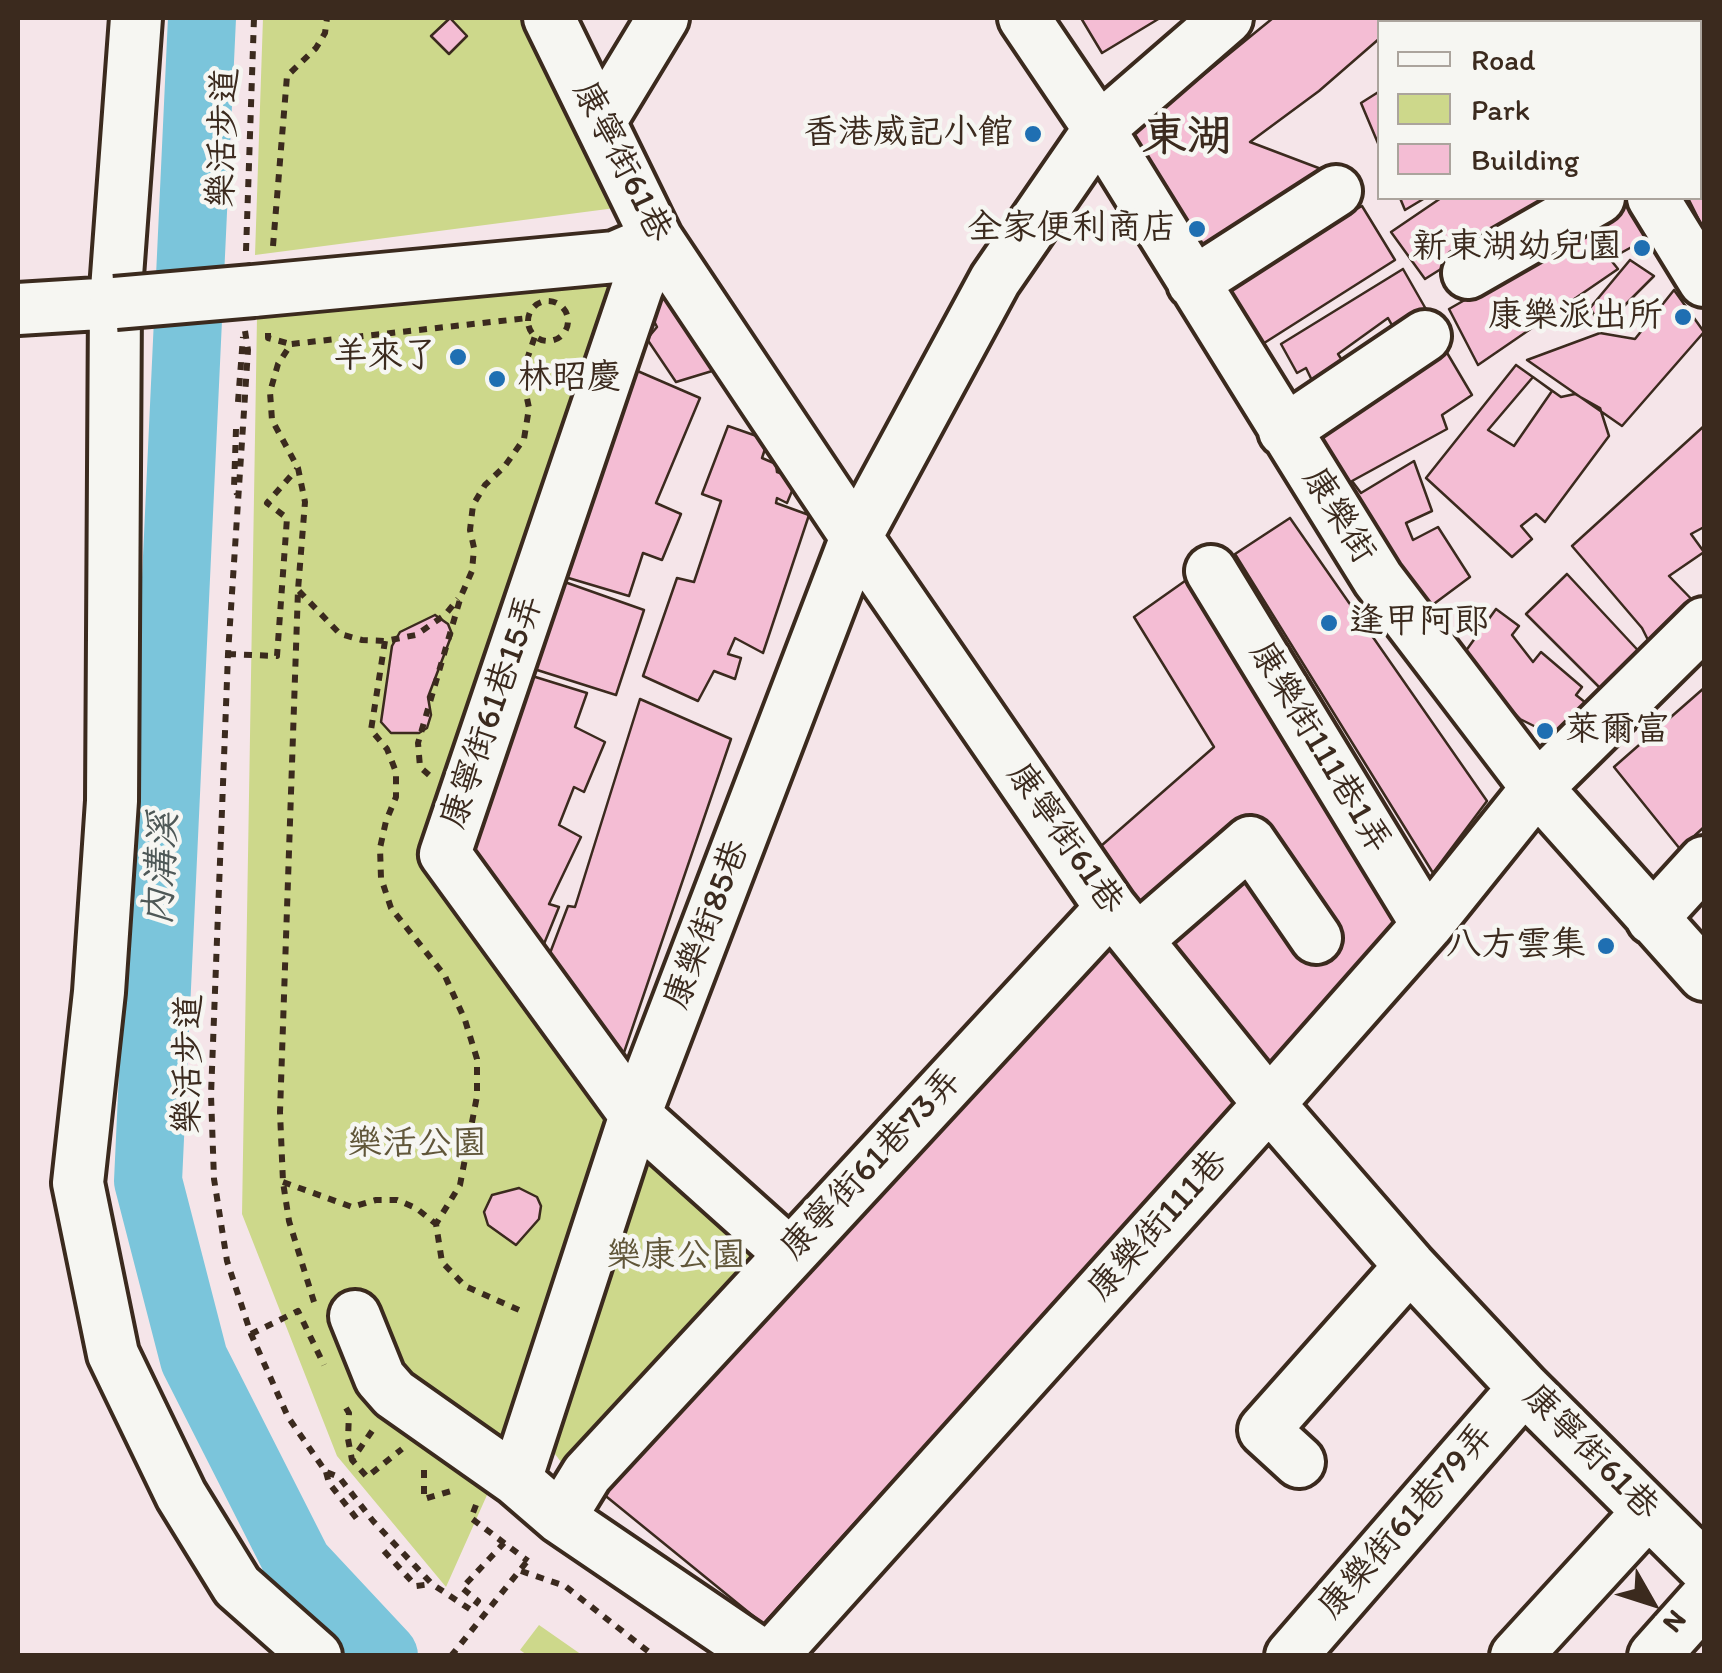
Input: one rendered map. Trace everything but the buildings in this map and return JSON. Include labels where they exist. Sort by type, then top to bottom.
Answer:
[{"type":"street","points":[[136,18],[115,303],[112,801],[99,992],[78,1183],[113,1354],[181,1495],[237,1586],[316,1656]]},
{"type":"street","name":"康寧街61巷","points":[[549,18],[658,239],[856,538],[1124,924],[1269,1104],[1410,1266],[1524,1388],[1704,1568]]},
{"type":"street","points":[[600,122],[663,18]]},
{"type":"street","name":"康樂街","points":[[1024,18],[1099,128],[1378,579],[1537,788],[1704,975]]},
{"type":"street","name":"康樂街85巷","points":[[498,1487],[635,1115],[856,538],[995,280],[1099,128],[1227,18]]},
{"type":"street","points":[[1193,283],[1336,192]]},
{"type":"street","points":[[1468,273],[1596,200]]},
{"type":"street","points":[[1654,200],[1704,281]]},
{"type":"street","points":[[18,310],[253,293],[615,257],[658,239]]},
{"type":"street","name":"康寧街61巷15弄","points":[[658,239],[637,288],[444,854],[635,1115],[790,1254]]},
{"type":"street","points":[[1284,431],[1425,336]]},
{"type":"street","name":"康樂街111巷1弄","points":[[1211,571],[1427,925]]},
{"type":"street","name":"康樂街111巷","points":[[772,1656],[1427,925],[1537,788],[1704,624]]},
{"type":"street","name":"康寧街61巷73弄","points":[[560,1518],[588,1474],[790,1254],[1124,924],[1250,842],[1316,938]]},
{"type":"street","points":[[1652,919],[1704,862]]},
{"type":"street","points":[[1298,1462],[1264,1430],[1410,1266]]},
{"type":"street","points":[[335,1310],[394,1394],[498,1487],[560,1518],[763,1656]]},
{"type":"street","name":"康樂街61巷79弄","points":[[1290,1656],[1524,1388]]},
{"type":"street","points":[[1516,1656],[1648,1512]]},
{"type":"street","points":[[1654,1656],[1704,1600]]},
{"type":"path","name":"樂活步道","points":[[254,18],[253,293],[228,654],[212,1112],[214,1179],[228,1261],[251,1334],[288,1416],[326,1472],[339,1477],[373,1521],[432,1584],[470,1610],[478,1601],[462,1588],[504,1542]]},
{"type":"path","points":[[238,402],[240,350],[288,76],[316,48],[326,33],[327,18]]},
{"type":"path","points":[[542,302],[562,306],[568,325],[563,334],[544,341],[535,336],[528,318],[533,308],[542,302]]},
{"type":"path","points":[[335,1310],[289,1221],[283,1182],[280,1112],[304,502],[298,468],[272,420],[270,392],[278,364],[292,344],[528,318]]},
{"type":"path","points":[[437,783],[420,767],[418,743],[461,596],[472,571],[473,505],[484,485],[504,467],[524,438],[529,408],[522,374],[535,336]]},
{"type":"path","points":[[236,429],[237,496]]},
{"type":"path","points":[[228,654],[277,656],[287,518],[267,504],[298,468]]},
{"type":"path","points":[[298,590],[340,634],[385,641],[416,635],[445,615],[461,596]]},
{"type":"path","points":[[385,641],[371,730],[387,749],[396,772],[396,797],[380,848],[381,878],[391,908],[445,976],[477,1059],[477,1096],[460,1185],[436,1224],[442,1262],[465,1286],[536,1318]]},
{"type":"path","points":[[283,1182],[352,1207],[376,1200],[397,1200],[416,1208],[436,1224]]},
{"type":"path","points":[[251,1334],[298,1312],[329,1376]]},
{"type":"path","points":[[349,1413],[352,1460],[367,1477],[411,1442]]},
{"type":"path","points":[[352,1460],[381,1419]]},
{"type":"path","points":[[424,1468],[424,1499],[455,1490],[462,1481]]},
{"type":"path","points":[[326,1472],[329,1483],[360,1523]]},
{"type":"path","points":[[498,1487],[471,1518],[528,1560]]},
{"type":"path","points":[[384,1551],[416,1586],[432,1584]]},
{"type":"path","points":[[521,1571],[565,1586],[654,1656]]},
{"type":"path","points":[[451,1656],[507,1588]]},
{"type":"green space","points":[[263,18],[527,18],[623,207],[255,255]]},
{"type":"green space","name":"樂活公園","points":[[619,284],[425,857],[609,1115],[487,1495],[446,1587],[337,1456],[242,1214],[257,317]]},
{"type":"green space","name":"樂康公園","points":[[647,1151],[764,1255],[568,1463],[561,1462],[552,1450]]},
{"type":"green space","points":[[539,1625],[582,1655],[527,1655],[520,1650]]},
{"type":"waterway","name":"內溝溪","points":[[202,18],[148,1181],[194,1359],[298,1564],[384,1656]]},
{"type":"place","name":"香港威記小館","points":[[1033,134]]},
{"type":"place","name":"全家便利商店","points":[[1197,229]]},
{"type":"place","name":"新東湖幼兒園","points":[[1642,248]]},
{"type":"place","name":"康樂派出所","points":[[1683,317]]},
{"type":"place","name":"羊來了","points":[[458,357]]},
{"type":"place","name":"林昭慶","points":[[497,379]]},
{"type":"place","name":"逢甲阿郎","points":[[1329,623]]},
{"type":"place","name":"萊爾富","points":[[1545,731]]},
{"type":"place","name":"八方雲集","points":[[1606,946]]},
{"type":"district","name":"東湖","points":[[1187,139]]}]
